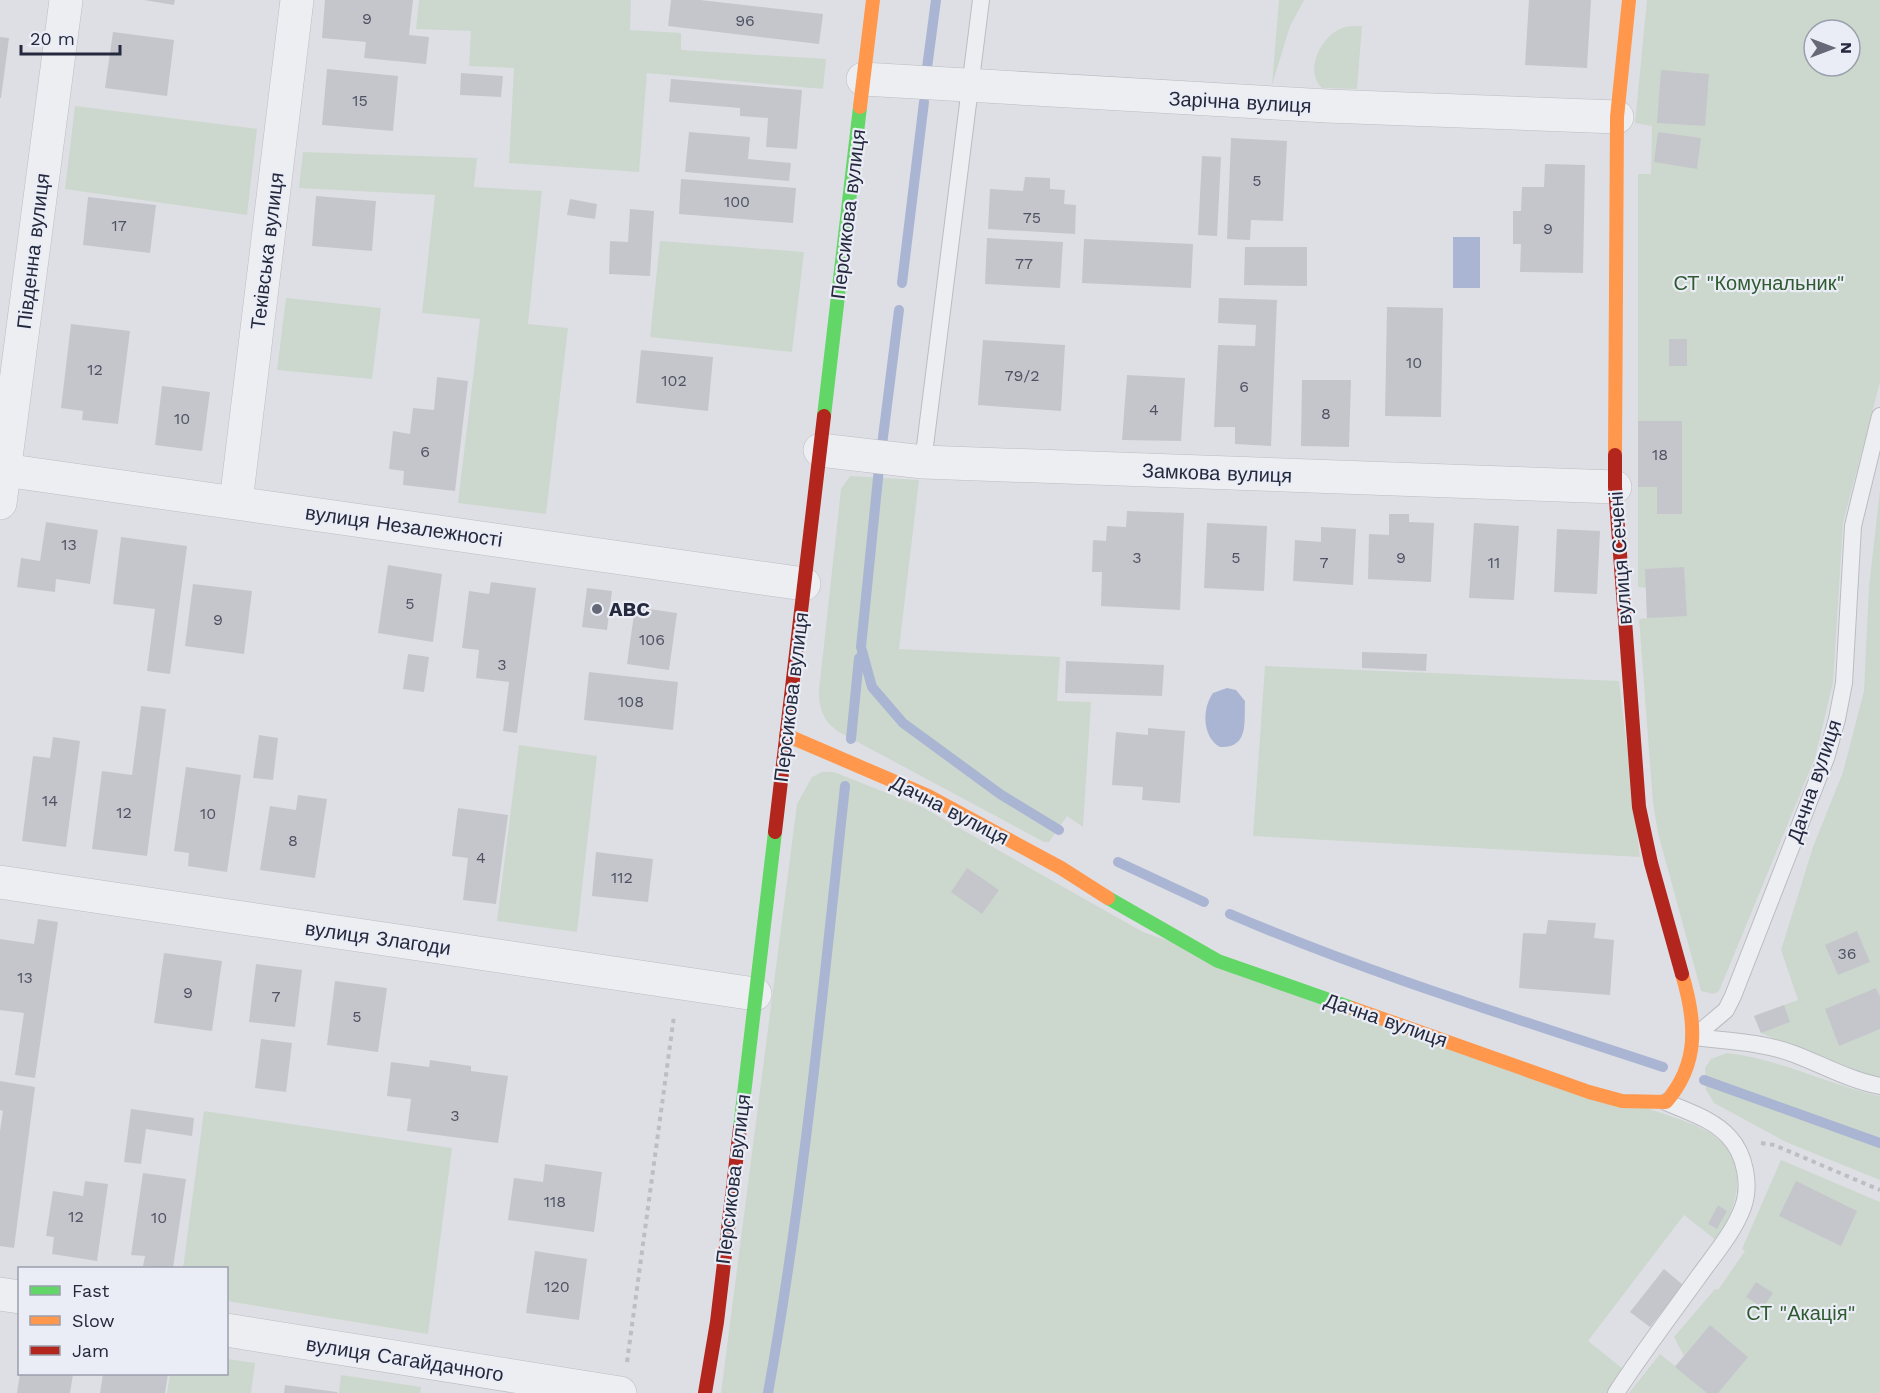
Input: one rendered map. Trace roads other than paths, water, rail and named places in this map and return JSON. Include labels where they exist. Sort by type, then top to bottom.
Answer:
[{"type":"street","name":"Південна вулиця","points":[[0,503],[66,0]]},
{"type":"street","name":"Теківська вулиця","points":[[236,502],[297,0]]},
{"type":"street","name":"Персикова вулиця","points":[[705,1393],[717,1322],[873,0]]},
{"type":"street","name":"вулиця Сечені","points":[[1629,0],[1617,117],[1615,487],[1639,807],[1647,848],[1690,1007],[1694,1037],[1692,1054],[1679,1088],[1666,1102]]},
{"type":"street","name":"Зарічна вулиця","points":[[863,79],[1327,106],[1617,117]]},
{"type":"street","name":"Замкова вулиця","points":[[820,450],[923,462],[1615,487]]},
{"type":"street","name":"вулиця Незалежності","points":[[4,470],[804,584]]},
{"type":"street","name":"Дачна вулиця","points":[[786,735],[928,796],[1061,868],[1144,920],[1218,961],[1589,1092],[1622,1101],[1666,1102]]},
{"type":"street","name":"вулиця Злагоди","points":[[0,882],[755,994]]},
{"type":"street","points":[[0,1294],[18,1297]]},
{"type":"street","name":"вулиця Сагайдачного","points":[[228,1330],[623,1381]]},
{"type":"lane","points":[[923,462],[981,0]]},
{"type":"lane","name":"Дачна вулиця","points":[[1694,1037],[1726,1011],[1733,996],[1834,729],[1844,683],[1853,526],[1880,416]]},
{"type":"lane","points":[[1694,1037],[1792,1053],[1855,1080],[1880,1086]]},
{"type":"lane","name":"Дачна вулиця","points":[[1616,1393],[1723,1242],[1743,1207],[1746,1175],[1741,1156],[1731,1138],[1714,1123],[1666,1102]]},
{"type":"water","points":[[1453,237],[1480,237],[1480,288],[1453,288]]},
{"type":"water","points":[[1227,688],[1236,690],[1245,701],[1244,725],[1243,733],[1236,743],[1220,747],[1214,742],[1207,729],[1206,714],[1209,699],[1213,693]]},
{"type":"waterway","points":[[927,68],[936,0]]},
{"type":"waterway","points":[[902,283],[924,102]]},
{"type":"waterway","points":[[882,445],[899,310]]},
{"type":"waterway","points":[[879,468],[861,647],[872,687],[903,723],[1000,794],[1059,830]]},
{"type":"waterway","points":[[851,739],[859,658]]},
{"type":"waterway","points":[[768,1393],[802,1166],[845,786]]},
{"type":"waterway","points":[[1118,862],[1204,902]]},
{"type":"waterway","points":[[1230,914],[1391,977],[1663,1067]]},
{"type":"waterway","points":[[1704,1080],[1880,1143]]},
{"type":"place","name":"ABC","points":[[597,609]]},
{"type":"park label","name":"СТ \"Комунальник\"","points":[[1759,283]]},
{"type":"park label","name":"СТ \"Акація\"","points":[[1801,1313]]}]
